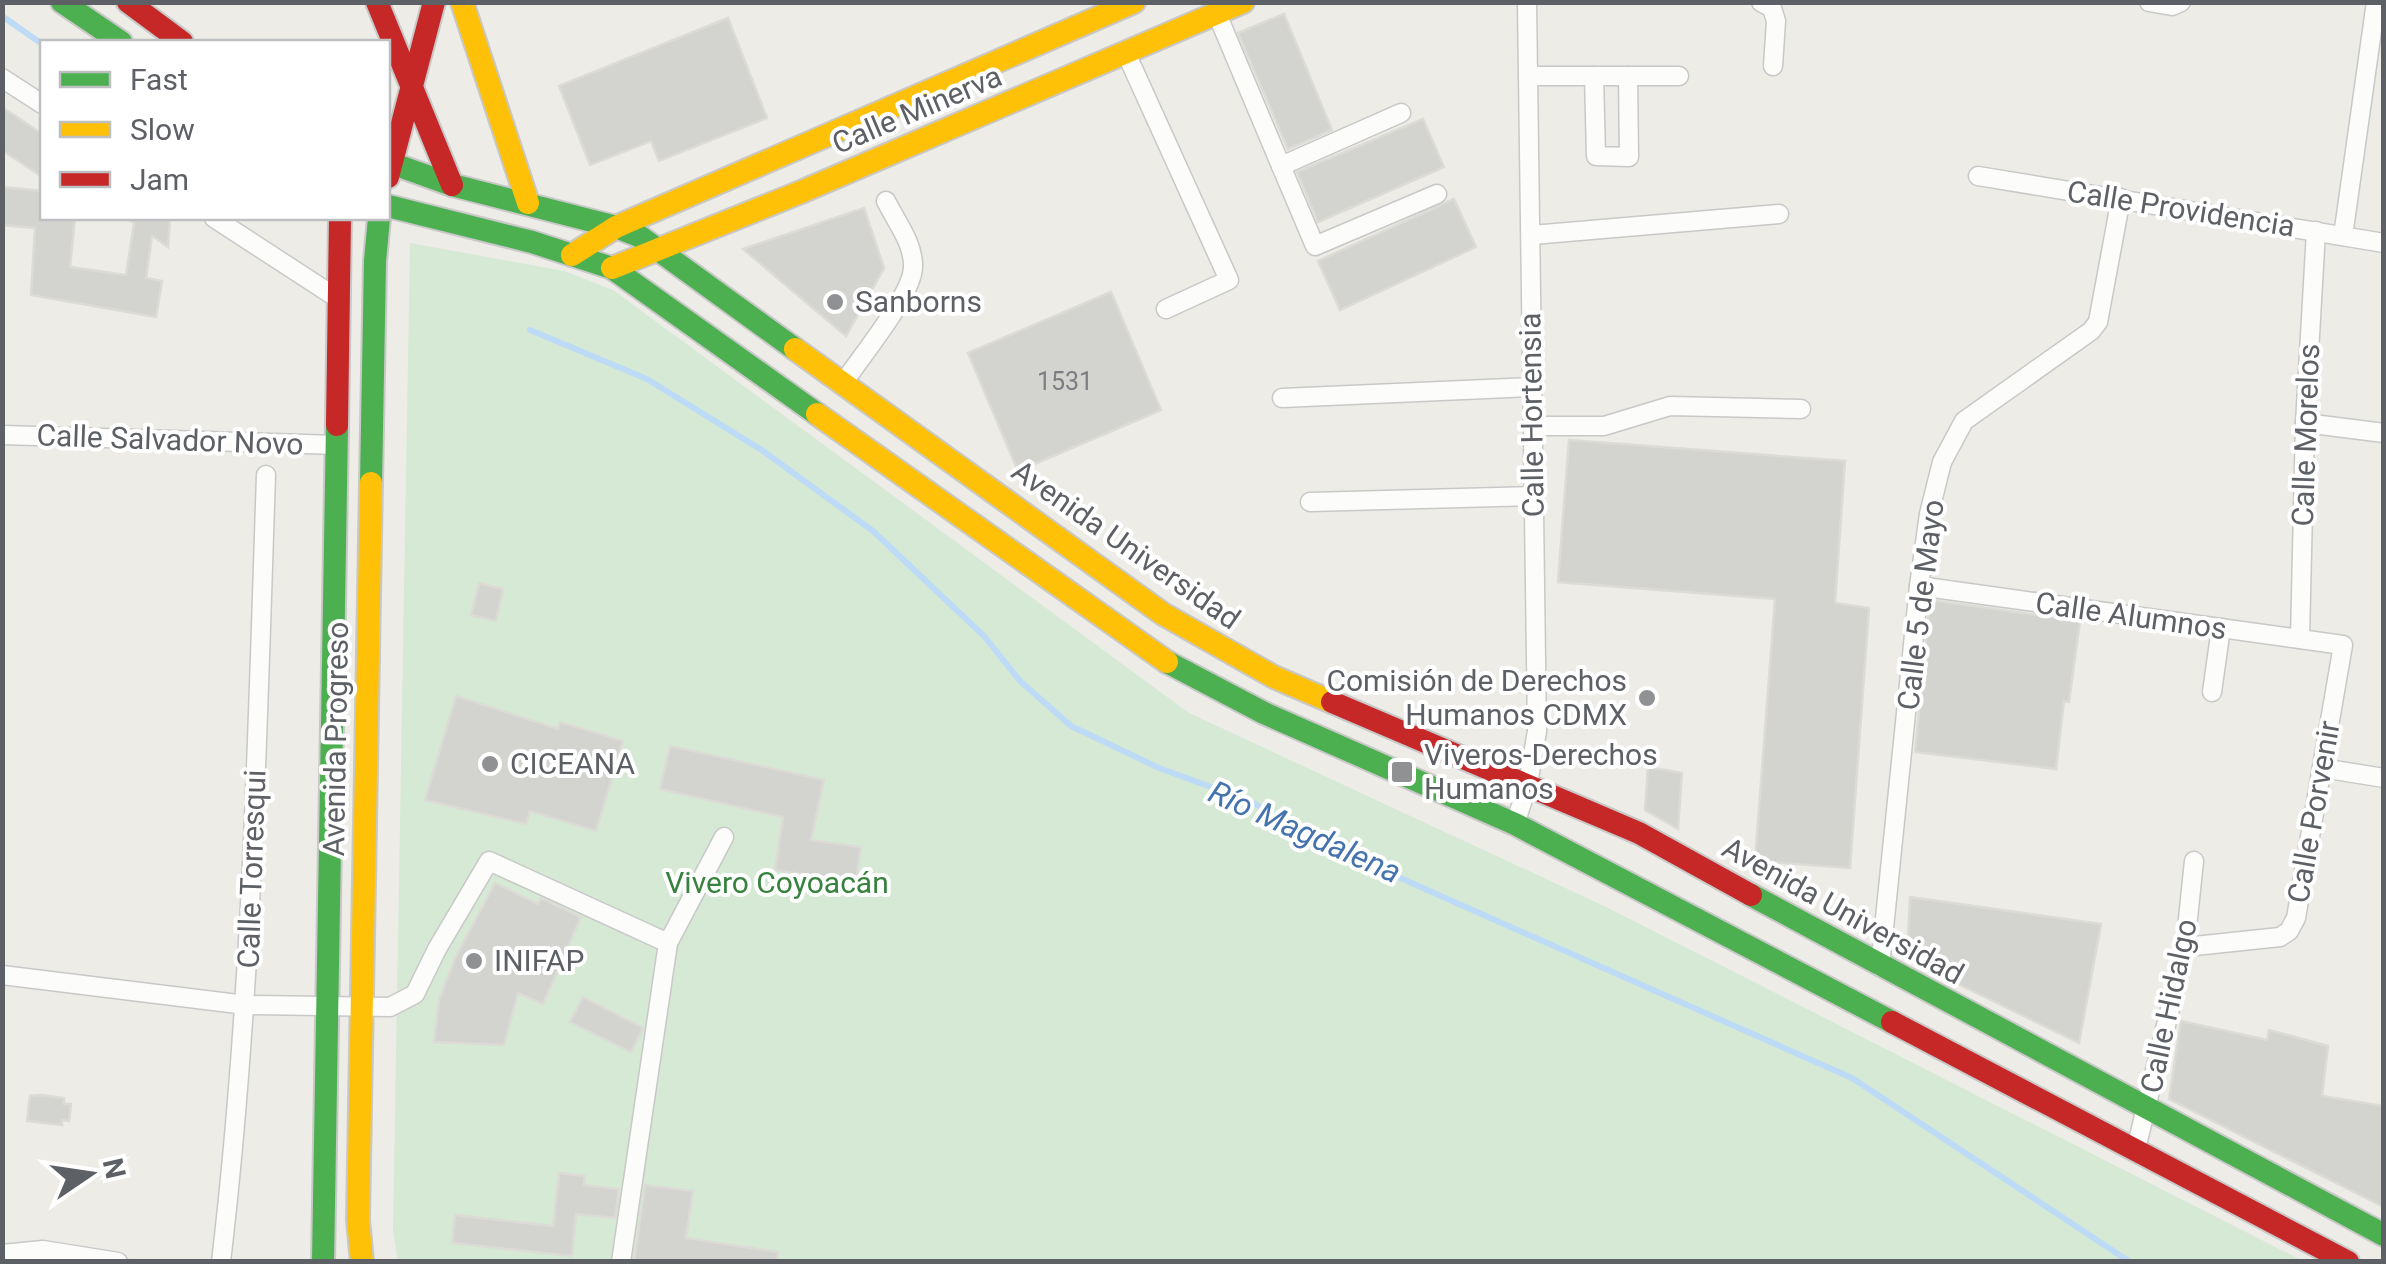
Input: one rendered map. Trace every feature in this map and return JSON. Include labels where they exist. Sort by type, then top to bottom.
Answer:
[{"type":"main road","points":[[62,2],[118,40]]},
{"type":"main road","points":[[128,2],[179,40]]},
{"type":"main road","points":[[377,2],[452,184]]},
{"type":"main road","points":[[390,163],[434,2]]},
{"type":"main road","points":[[462,2],[528,203]]},
{"type":"main road","name":"Calle Minerva","points":[[572,255],[616,227],[1134,2]]},
{"type":"main road","name":"Calle Minerva","points":[[612,268],[1243,2]]},
{"type":"main road","points":[[784,153],[778,178],[789,190],[800,192]]},
{"type":"main road","name":"Avenida Universidad","points":[[390,167],[616,227],[660,250],[1162,614],[1208,642],[1274,677],[1640,833],[1880,967],[2148,1106],[2384,1235]]},
{"type":"main road","points":[[390,207],[612,268],[1138,644],[1191,677],[1515,824],[2348,1262]]},
{"type":"main road","name":"Avenida Progreso","points":[[323,1262],[340,220]]},
{"type":"main road","name":"Avenida Progreso","points":[[362,1262],[358,1220],[364,769],[379,220]]},
{"type":"main road","points":[[330,768],[364,769]]},
{"type":"main road","points":[[2083,1120],[2098,1080]]},
{"type":"street","name":"Calle Hortensia","points":[[1515,824],[1528,784],[1538,731],[1526,2]]},
{"type":"street","points":[[1761,2],[1772,8],[1776,21],[1772,66]]},
{"type":"street","points":[[2149,2],[2172,6],[2180,2]]},
{"type":"street","points":[[2343,236],[2376,2]]},
{"type":"street","points":[[1217,14],[1315,246],[1437,194]]},
{"type":"street","points":[[1126,53],[1228,280],[1166,309]]},
{"type":"street","points":[[1528,76],[1679,76]]},
{"type":"street","points":[[1594,76],[1596,156],[1630,157],[1628,76]]},
{"type":"street","points":[[2,78],[40,103]]},
{"type":"street","points":[[1281,166],[1401,113]]},
{"type":"street","name":"Calle Providencia","points":[[1978,176],[2384,243]]},
{"type":"street","name":"Calle 5 de Mayo","points":[[1880,967],[1919,586],[1929,514],[1942,462],[1964,421],[2091,331],[2098,322],[2121,198]]},
{"type":"street","points":[[844,382],[906,292],[914,269],[910,247],[886,201]]},
{"type":"street","points":[[1532,234],[1779,214]]},
{"type":"street","points":[[217,220],[340,300]]},
{"type":"street","name":"Calle Morelos","points":[[2300,639],[2305,423],[2316,231]]},
{"type":"street","points":[[1282,398],[1530,387]]},
{"type":"street","points":[[1532,426],[1604,426],[1670,406],[1801,409]]},
{"type":"street","points":[[2305,423],[2384,433]]},
{"type":"street","name":"Calle Salvador Novo","points":[[2,435],[338,444]]},
{"type":"street","name":"Calle Torresqui","points":[[221,1262],[246,1005],[266,475]]},
{"type":"street","points":[[1310,502],[1533,496]]},
{"type":"street","name":"Calle Alumnos","points":[[1919,586],[2343,645]]},
{"type":"street","points":[[2212,692],[2220,628]]},
{"type":"street","name":"Calle Porvenir","points":[[2186,947],[2280,938],[2290,931],[2296,918],[2343,645]]},
{"type":"street","points":[[2322,768],[2384,778]]},
{"type":"street","points":[[620,1262],[668,943],[724,837]]},
{"type":"street","name":"Calle Hidalgo","points":[[2136,1149],[2186,947],[2194,861]]},
{"type":"street","points":[[2,975],[246,1005],[390,1006],[415,994],[489,862],[668,943]]},
{"type":"street","points":[[2,1254],[44,1250],[118,1262]]},
{"type":"green space","name":"Vivero Coyoacán","points":[[410,243],[564,271],[613,290],[1189,713],[1606,907],[2303,1261],[398,1262],[393,1231]]},
{"type":"building","points":[[1284,14],[1332,130],[1288,149],[1238,33]]},
{"type":"building","points":[[728,18],[767,118],[659,161],[651,141],[590,165],[559,86]]},
{"type":"building","points":[[2,107],[40,133],[40,176],[2,150]]},
{"type":"building","points":[[1423,119],[1444,167],[1318,222],[1297,172]]},
{"type":"building","points":[[2,187],[40,191],[40,220],[75,220],[70,267],[126,275],[134,223],[129,220],[170,220],[168,247],[152,236],[146,278],[162,281],[156,317],[31,295],[35,228],[2,225]]},
{"type":"building","points":[[1454,199],[1476,247],[1340,310],[1318,261]]},
{"type":"building","name":"Sanborns","points":[[864,208],[884,268],[846,336],[743,249]]},
{"type":"building","points":[[1111,292],[1161,410],[1018,471],[968,353]]},
{"type":"building","points":[[1569,440],[1845,461],[1835,603],[1869,608],[1850,868],[1755,861],[1775,599],[1558,582]]},
{"type":"building","points":[[479,583],[503,589],[496,621],[471,615]]},
{"type":"building","points":[[1930,600],[2080,621],[2056,769],[1915,752]]},
{"type":"building","name":"CICEANA","points":[[456,696],[558,729],[560,722],[623,741],[596,831],[530,811],[526,824],[425,800]]},
{"type":"building","points":[[670,746],[824,780],[811,840],[861,847],[856,882],[775,870],[783,817],[660,789]]},
{"type":"building","points":[[1648,767],[1682,773],[1678,829],[1645,810]]},
{"type":"building","name":"INIFAP","points":[[495,883],[538,904],[541,898],[581,917],[543,1004],[518,993],[504,1045],[434,1042],[439,1000],[455,958]]},
{"type":"building","points":[[1910,897],[2101,924],[2079,1043],[1907,959]]},
{"type":"building","points":[[583,997],[643,1028],[631,1052],[570,1022]]},
{"type":"building","points":[[2181,1021],[2267,1040],[2269,1030],[2328,1046],[2322,1096],[2384,1106],[2384,1207],[2169,1099]]},
{"type":"building","points":[[30,1096],[64,1098],[64,1104],[71,1104],[69,1121],[62,1120],[62,1125],[27,1121]]},
{"type":"building","points":[[559,1173],[585,1176],[584,1185],[619,1189],[615,1218],[576,1214],[572,1256],[452,1243],[455,1215],[553,1226]]},
{"type":"building","points":[[645,1185],[693,1191],[686,1238],[778,1252],[777,1262],[634,1262]]},
{"type":"waterway","name":"Río Magdalena","points":[[2,16],[40,43]]},
{"type":"waterway","name":"Río Magdalena","points":[[530,330],[647,379],[763,451],[873,531],[984,636],[1020,681],[1071,726],[1159,768],[1249,801],[1389,873],[1852,1078],[2130,1262]]},
{"type":"traffic: fast","points":[[62,2],[118,40]]},
{"type":"traffic: fast","points":[[390,163],[452,185],[639,236],[795,349]]},
{"type":"traffic: fast","points":[[390,206],[532,242],[612,268],[817,414]]},
{"type":"traffic: fast","points":[[371,483],[379,220]]},
{"type":"traffic: fast","points":[[323,1262],[337,425]]},
{"type":"traffic: fast","points":[[1167,662],[1264,713],[1515,824],[1892,1022]]},
{"type":"traffic: fast","points":[[1751,895],[2384,1235]]},
{"type":"traffic: slow","points":[[462,2],[528,203]]},
{"type":"traffic: slow","points":[[572,255],[616,227],[1134,2]]},
{"type":"traffic: slow","points":[[612,268],[801,192],[1243,2]]},
{"type":"traffic: slow","points":[[795,349],[1163,614],[1274,677],[1332,702]]},
{"type":"traffic: slow","points":[[817,414],[1167,662]]},
{"type":"traffic: slow","points":[[362,1262],[358,1220],[371,483]]},
{"type":"traffic: jam","points":[[128,2],[179,40]]},
{"type":"traffic: jam","points":[[377,2],[452,185]]},
{"type":"traffic: jam","points":[[390,169],[434,2]]},
{"type":"traffic: jam","points":[[337,425],[340,220]]},
{"type":"traffic: jam","points":[[1332,702],[1639,833],[1751,895]]},
{"type":"traffic: jam","points":[[1892,1022],[2348,1262]]},
{"type":"place","name":"Sanborns","points":[[835,302]]},
{"type":"place","name":"Comisión de Derechos Humanos CDMX","points":[[1647,698]]},
{"type":"place","name":"CICEANA","points":[[490,764]]},
{"type":"place","name":"Viveros-Derechos Humanos","points":[[1402,772]]},
{"type":"place","name":"INIFAP","points":[[474,961]]}]
